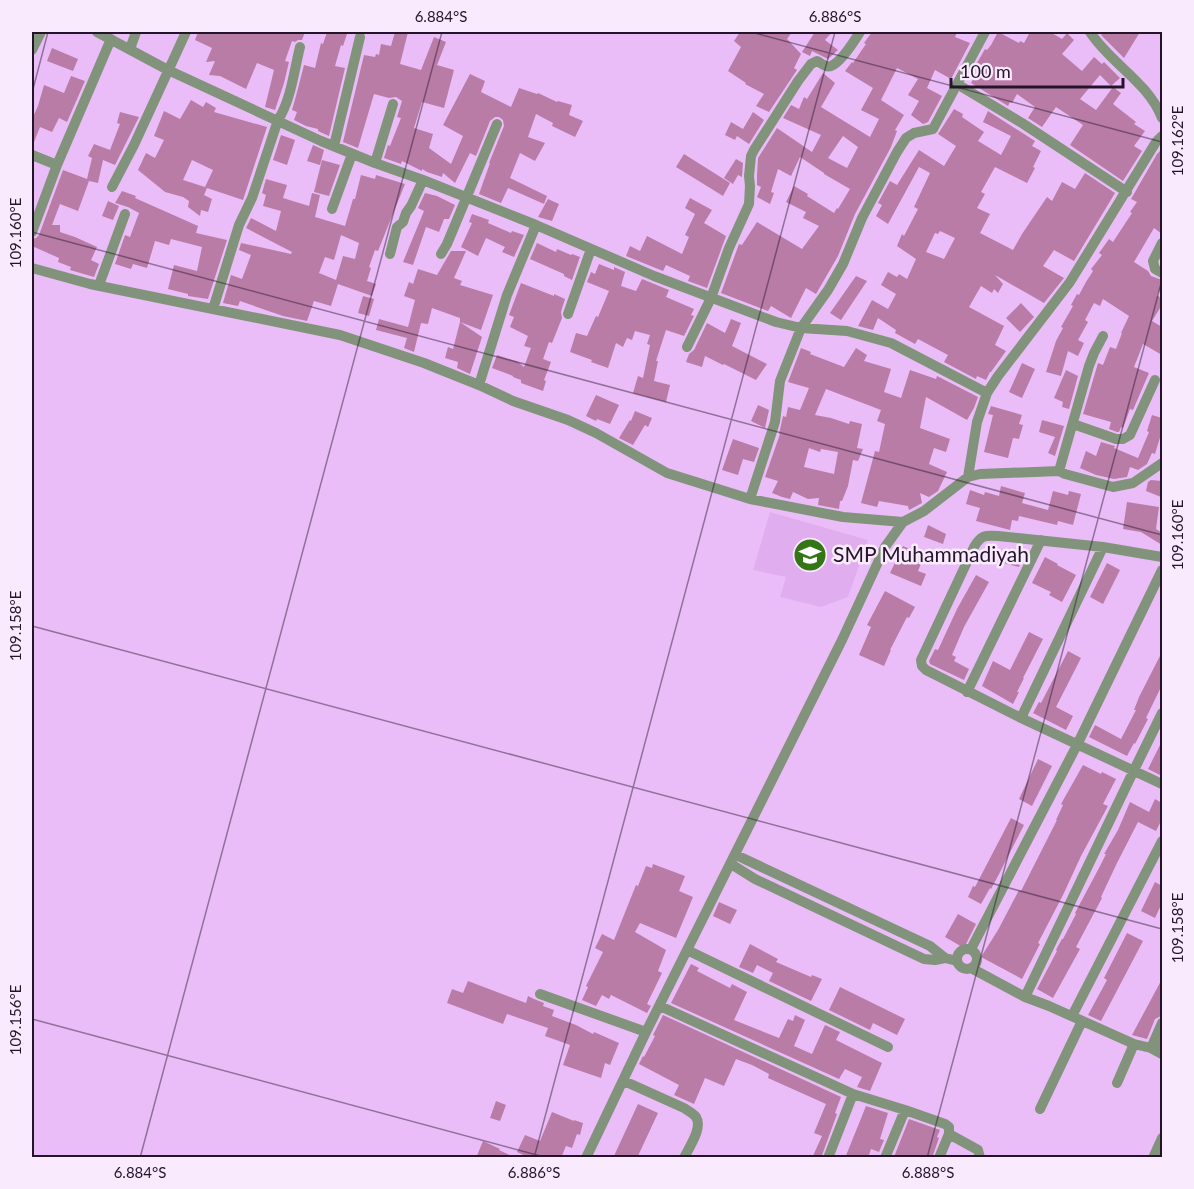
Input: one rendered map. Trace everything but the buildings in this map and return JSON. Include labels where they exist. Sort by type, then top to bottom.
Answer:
[{"type":"street","points":[[32,50],[41,32]]},
{"type":"street","points":[[97,32],[168,70],[334,147],[536,225],[654,276],[776,322],[801,328],[847,331],[891,343],[987,393]]},
{"type":"street","points":[[130,49],[136,32]]},
{"type":"street","points":[[112,187],[186,32]]},
{"type":"street","points":[[687,346],[711,298],[729,248],[749,204],[748,176],[754,150],[811,64],[817,61],[827,66],[832,65],[844,54],[860,32]]},
{"type":"street","points":[[750,499],[775,422],[780,381],[801,328],[843,264],[862,218],[897,152],[906,138],[914,133],[933,129],[985,32]]},
{"type":"street","points":[[1090,32],[1099,45],[1139,83],[1157,106],[1162,118]]},
{"type":"street","points":[[334,147],[360,38]]},
{"type":"street","points":[[32,232],[57,165],[111,39]]},
{"type":"street","points":[[213,309],[239,225],[252,198],[286,102],[300,48]]},
{"type":"street","points":[[957,84],[1022,123],[1127,192]]},
{"type":"street","points":[[375,163],[393,104]]},
{"type":"street","points":[[441,254],[497,124]]},
{"type":"street","points":[[968,477],[977,422],[987,393],[1070,282],[1156,142],[1162,136]]},
{"type":"street","points":[[332,209],[352,154]]},
{"type":"street","points":[[32,155],[57,165]]},
{"type":"street","points":[[390,254],[398,227],[403,222],[423,180]]},
{"type":"street","points":[[99,285],[125,214]]},
{"type":"street","points":[[479,384],[507,295],[536,225]]},
{"type":"street","points":[[1162,243],[1153,261],[1155,269],[1162,273]]},
{"type":"street","points":[[568,314],[591,249]]},
{"type":"street","points":[[32,268],[99,285],[340,335],[424,363],[479,384],[513,401],[568,420],[668,473],[750,499],[843,518],[903,522]]},
{"type":"street","points":[[1059,471],[1089,366],[1103,336]]},
{"type":"street","points":[[1073,424],[1116,439],[1123,439],[1130,435],[1155,380]]},
{"type":"street","points":[[586,1158],[646,1032],[842,640],[885,547],[903,522],[924,511],[968,477],[980,474],[1059,471],[1113,488],[1133,483],[1162,463]]},
{"type":"street","points":[[1162,557],[1103,547],[984,536],[974,547],[921,660],[926,670],[967,692],[1162,784]]},
{"type":"street","points":[[967,692],[1041,540]]},
{"type":"street","points":[[1021,718],[1103,547]]},
{"type":"street","points":[[971,949],[1077,745],[1162,570]]},
{"type":"street","points":[[1025,997],[1162,713]]},
{"type":"street","points":[[1072,1016],[1162,841]]},
{"type":"street","points":[[733,859],[755,879],[924,959],[945,958],[957,961],[963,968],[971,968],[1025,997],[1162,1054]]},
{"type":"street","points":[[957,961],[963,949],[971,949],[977,958],[971,968]]},
{"type":"street","points":[[687,950],[888,1047]]},
{"type":"street","points":[[540,994],[646,1032]]},
{"type":"street","points":[[660,1006],[853,1094],[945,1124],[949,1127],[949,1134],[939,1158]]},
{"type":"street","points":[[1040,1109],[1082,1021]]},
{"type":"street","points":[[1151,1048],[1162,1023]]},
{"type":"street","points":[[1117,1083],[1134,1044]]},
{"type":"street","points":[[1151,1048],[1162,1044]]},
{"type":"street","points":[[624,1081],[684,1108],[698,1120],[699,1128],[684,1158]]},
{"type":"street","points":[[828,1158],[853,1094]]},
{"type":"street","points":[[885,1158],[905,1110]]},
{"type":"street","points":[[949,1134],[978,1150],[980,1158]]},
{"type":"street","points":[[1153,1158],[1162,1138]]},
{"type":"shaded area","name":"SMP Muhammadiyah","points":[[770,512],[868,540],[848,597],[821,607],[780,597],[786,577],[753,570]]},
{"type":"place","name":"SMP Muhammadiyah","points":[[810,555]]}]
